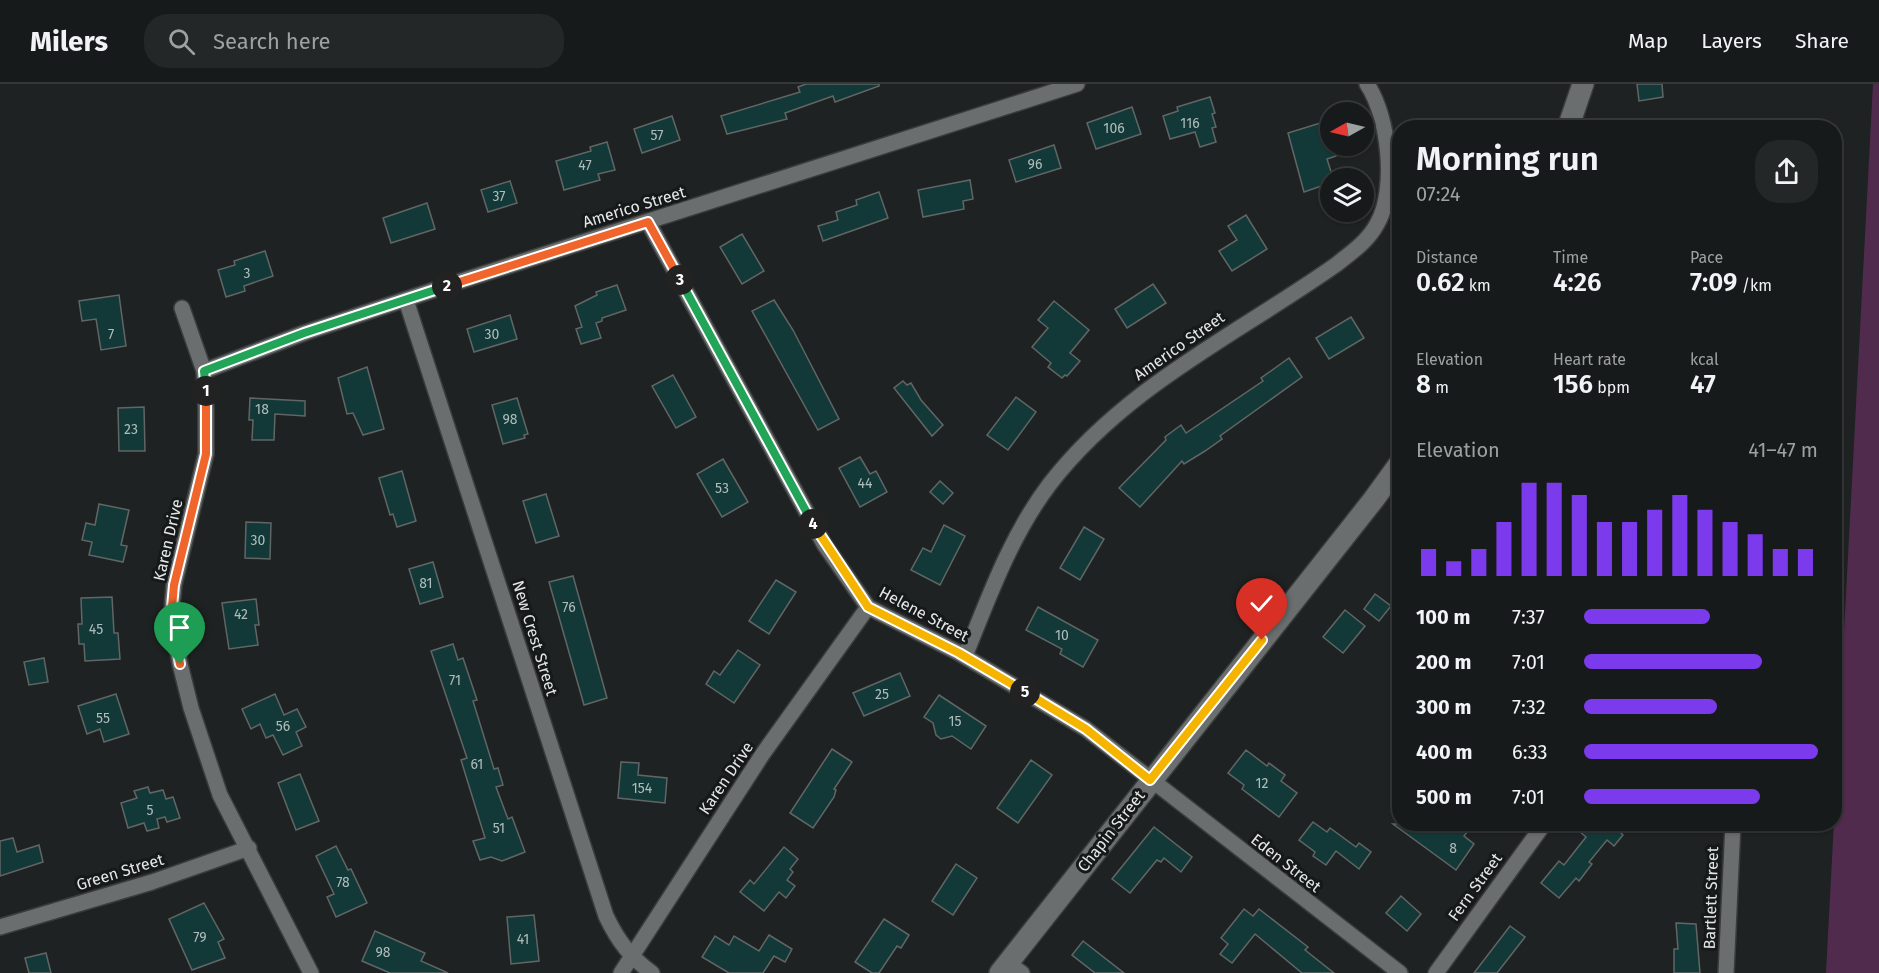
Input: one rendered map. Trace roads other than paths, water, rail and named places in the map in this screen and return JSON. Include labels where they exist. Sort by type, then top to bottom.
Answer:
[{"type":"main road","points":[[1571,120],[1583,84]]},
{"type":"main road","name":"Chapin Street","points":[[1010,970],[1150,780],[1392,473]]},
{"type":"street","name":"Americo Street","points":[[204,371],[304,333],[1077,84]]},
{"type":"street","name":"Americo Street","points":[[965,656],[1005,557],[1049,486],[1074,456],[1154,383],[1337,264],[1362,244],[1377,224],[1386,200],[1388,176],[1386,145],[1383,119],[1375,96],[1367,84]]},
{"type":"street","name":"Helene Street","points":[[648,222],[824,544],[868,607],[965,656],[1086,729],[1150,780]]},
{"type":"street","name":"New Crest Street","points":[[406,300],[581,846],[606,916],[616,937],[631,958],[652,973]]},
{"type":"street","name":"Karen Drive","points":[[182,308],[204,371],[206,454],[174,585],[171,618],[191,708],[220,795],[311,973]]},
{"type":"street","name":"Karen Drive","points":[[621,973],[762,755],[868,607]]},
{"type":"street","name":"Eden Street","points":[[1150,780],[1400,973]]},
{"type":"street","name":"Fern Street","points":[[1436,973],[1539,831]]},
{"type":"street","name":"Bartlett Street","points":[[1726,973],[1732,831]]},
{"type":"street","name":"Green Street","points":[[0,927],[152,882],[249,848]]}]
